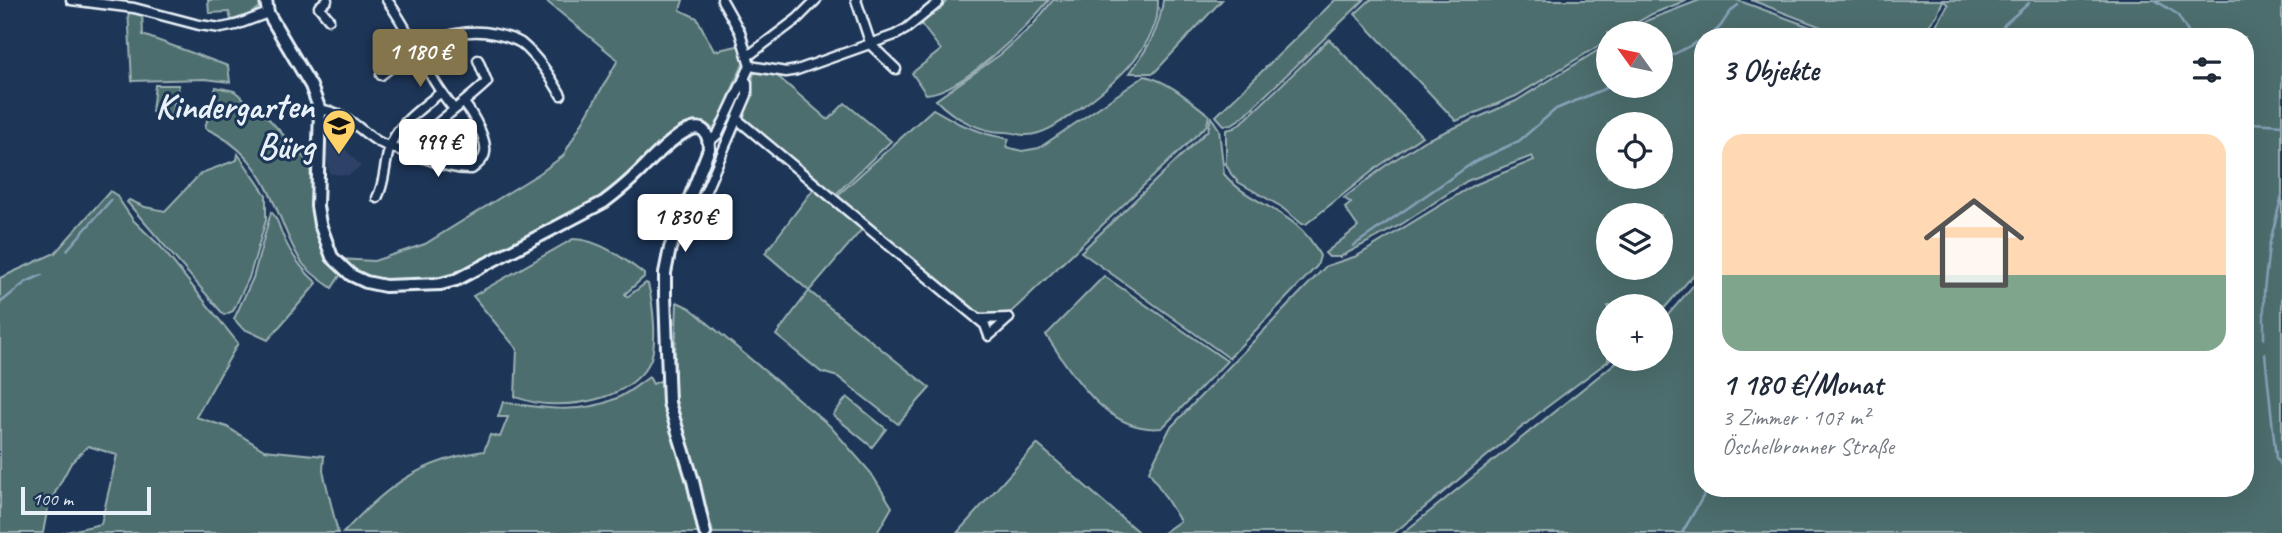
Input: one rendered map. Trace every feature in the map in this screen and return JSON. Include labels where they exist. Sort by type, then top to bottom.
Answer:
[{"type":"street","points":[[71,0],[134,8],[210,27],[236,25],[268,13]]},
{"type":"street","points":[[266,0],[268,13],[311,86],[320,110],[317,206],[324,241],[332,257],[351,275],[366,282],[384,286],[441,284],[470,275],[604,202],[686,130],[700,130],[709,142],[709,149],[677,228],[665,273],[667,384],[672,414],[693,481],[705,533]]},
{"type":"street","points":[[327,0],[319,7],[328,19]]},
{"type":"street","points":[[387,0],[404,23],[440,93],[454,109]]},
{"type":"street","points":[[709,142],[718,134],[744,79],[749,61],[740,32],[722,0]]},
{"type":"street","points":[[749,61],[816,0]]},
{"type":"street","points":[[856,0],[870,45],[896,69]]},
{"type":"street","points":[[749,61],[786,72],[870,45],[906,29],[938,3]]},
{"type":"street","points":[[381,75],[417,50],[456,33],[473,31],[506,36],[518,41],[543,67],[561,95]]},
{"type":"street","points":[[409,153],[425,132],[487,82],[478,60]]},
{"type":"street","points":[[677,228],[689,230],[747,95],[747,83],[744,79]]},
{"type":"street","points":[[377,198],[383,184],[389,147],[408,120],[440,93]]},
{"type":"street","points":[[320,110],[332,110],[348,117],[373,139],[389,147],[460,169],[472,169],[485,156],[485,150],[477,123],[464,103]]},
{"type":"street","points":[[737,119],[978,319]]},
{"type":"shaded area","name":"Kindergarten Bürg","points":[[337,141],[361,166],[349,175],[330,174],[324,143]]},
{"type":"green space","points":[[208,0],[259,0],[260,7],[248,16],[231,20],[229,12],[209,13]]},
{"type":"green space","points":[[545,0],[683,0],[680,10],[697,18],[714,51],[742,45],[746,57],[716,127],[708,129],[685,126],[602,200],[458,276],[430,280],[378,280],[356,272],[338,259],[374,261],[425,244],[563,156],[618,60]]},
{"type":"green space","points":[[948,0],[1049,0],[1009,42],[975,71],[941,91],[926,94],[912,73],[941,50],[921,24]]},
{"type":"green space","points":[[1053,0],[1158,0],[1157,16],[1143,49],[1123,73],[1075,112],[1040,132],[1022,135],[987,130],[959,118],[936,100],[1001,54],[1032,26]]},
{"type":"green space","points":[[1163,0],[1222,0],[1154,73],[1130,73],[1152,39]]},
{"type":"green space","points":[[1335,0],[1364,0],[1243,117],[1232,124],[1224,125],[1216,116]]},
{"type":"green space","points":[[1370,0],[1687,0],[1640,21],[1596,21],[1596,47],[1516,96],[1456,121],[1355,14]]},
{"type":"green space","points":[[1700,0],[1737,0],[1813,28],[1694,28],[1694,274],[1673,298],[1673,294],[1596,294],[1596,370],[1539,413],[1394,533],[1163,533],[1180,521],[1149,471],[1170,428],[1326,266],[1357,256],[1472,186],[1534,160],[1532,156],[1467,181],[1402,224],[1340,257],[1329,257],[1325,253],[1358,227],[1345,208],[1351,203],[1344,198],[1385,166],[1424,141],[1516,101],[1596,51],[1596,98],[1673,98],[1673,21],[1646,21]]},
{"type":"green space","points":[[1751,0],[1943,0],[1937,15],[1927,28],[1824,28]]},
{"type":"green space","points":[[1943,0],[2282,0],[2282,533],[1403,533],[1605,371],[1673,371],[1673,309],[1694,284],[1694,497],[2254,497],[2254,28],[1934,28],[1948,5]]},
{"type":"green space","points":[[128,9],[142,12],[143,35],[228,66],[230,82],[205,79],[132,81]]},
{"type":"green space","points":[[1329,39],[1422,136],[1306,224],[1302,224],[1280,206],[1238,182],[1231,174],[1226,164],[1226,130],[1234,128],[1247,118]]},
{"type":"green space","points":[[759,70],[775,74],[828,120],[845,103],[891,141],[833,197],[743,121],[742,114],[751,96],[753,75]]},
{"type":"green space","points":[[1145,76],[1171,87],[1209,115],[1207,125],[1006,317],[977,315],[838,201],[839,194],[933,109],[960,124],[1009,139],[1006,147],[1022,151],[1039,148]]},
{"type":"green space","points":[[155,85],[179,85],[171,117],[152,112]]},
{"type":"green space","points":[[216,87],[234,91],[268,118],[310,164],[313,224],[324,254],[341,274],[332,288],[310,271],[298,257],[256,169],[239,150],[205,128]]},
{"type":"green space","points":[[1211,117],[1219,129],[1224,174],[1235,185],[1299,228],[1320,256],[1317,266],[1229,358],[1081,252],[1208,130]]},
{"type":"green space","points":[[238,154],[266,195],[266,220],[249,278],[233,311],[224,315],[127,202],[129,200],[165,211],[201,173],[237,160]]},
{"type":"green space","points":[[815,187],[864,227],[809,291],[765,253]]},
{"type":"green space","points":[[110,191],[116,195],[133,220],[161,247],[238,343],[196,417],[227,427],[264,450],[324,456],[323,471],[338,533],[62,533],[101,524],[117,455],[88,446],[71,463],[48,506],[43,533],[0,533],[0,278],[55,253]]},
{"type":"green space","points":[[271,212],[296,259],[317,283],[268,340],[242,328],[234,319],[253,278]]},
{"type":"green space","points":[[573,239],[601,246],[644,274],[625,294],[627,297],[648,284],[654,325],[651,357],[648,365],[629,385],[604,397],[561,404],[539,403],[515,397],[517,349],[473,296]]},
{"type":"green space","points":[[1104,276],[1227,361],[1162,428],[1142,427],[1124,422],[1108,412],[1080,384],[1046,335]]},
{"type":"green space","points":[[809,291],[930,388],[898,424],[838,377],[821,372],[776,335]]},
{"type":"green space","points":[[677,302],[690,308],[830,426],[871,473],[892,507],[877,533],[713,533],[676,400],[674,385]]},
{"type":"green space","points":[[649,377],[653,384],[662,380],[673,438],[700,533],[343,533],[374,502],[406,478],[441,461],[484,451],[490,435],[500,437],[508,417],[498,417],[503,402],[560,409],[589,407],[621,396]]},
{"type":"green space","points":[[847,397],[886,429],[872,447],[833,415]]},
{"type":"green space","points":[[1037,444],[1137,531],[1137,533],[957,533]]},
{"type":"waterway","points":[[2155,0],[2177,14],[2186,28]]},
{"type":"waterway","points":[[2002,28],[2029,3]]},
{"type":"waterway","points":[[1719,28],[1738,5]]},
{"type":"waterway","points":[[1673,55],[1694,44]]},
{"type":"waterway","points":[[1353,246],[1474,162],[1519,141],[1556,109],[1596,92]]},
{"type":"waterway","points":[[2254,123],[2282,125]]},
{"type":"waterway","points":[[2264,339],[2264,291],[2269,246],[2282,195]]},
{"type":"waterway","points":[[67,250],[111,200]]},
{"type":"waterway","points":[[0,303],[26,282],[42,275]]},
{"type":"waterway","points":[[2265,354],[2276,458],[2282,469]]},
{"type":"waterway","points":[[1682,533],[1703,497]]},
{"type":"place","name":"Kindergarten Bürg","points":[[339,156]]}]
